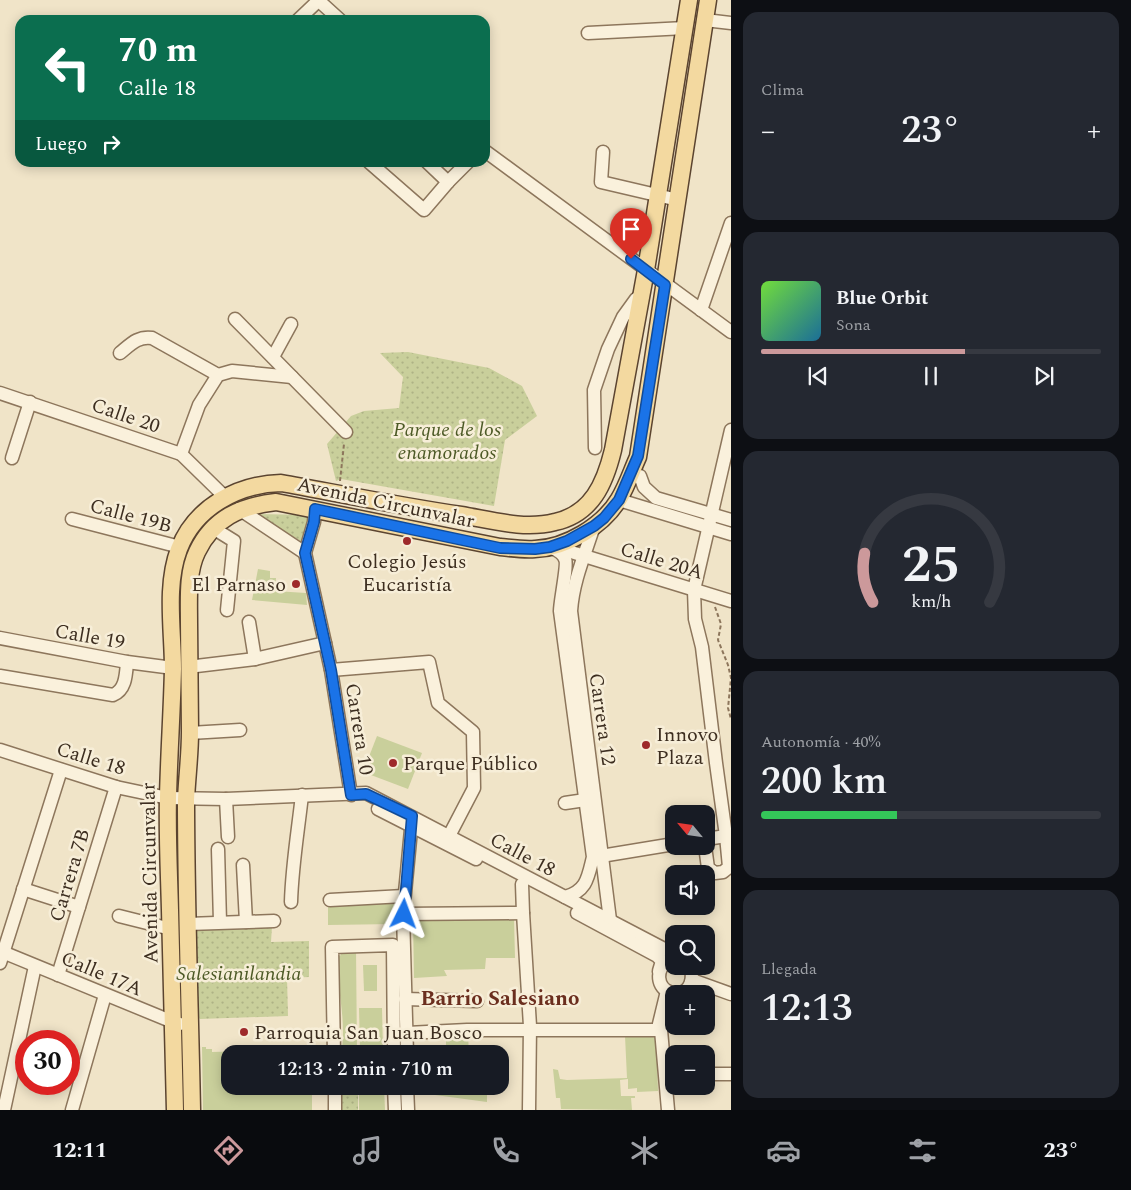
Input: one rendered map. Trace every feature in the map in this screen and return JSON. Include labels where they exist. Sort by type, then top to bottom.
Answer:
[{"type":"main road","name":"Avenida Circunvalar","points":[[192,1110],[186,799],[190,733],[172,600],[174,567],[180,548],[188,532],[212,506],[225,497],[251,486],[266,484],[281,483],[525,526],[556,522],[575,514],[598,493],[608,472],[642,295],[689,0]]},
{"type":"main road","name":"Avenida Circunvalar","points":[[175,1110],[168,798],[192,567],[200,546],[213,528],[239,510],[256,504],[276,502],[500,548],[535,549],[551,546],[567,541],[594,526],[604,518],[619,500],[638,456],[708,0]]},
{"type":"main road","points":[[315,509],[318,490]]},
{"type":"street","points":[[303,15],[318,0],[334,15]]},
{"type":"street","points":[[705,20],[731,23]]},
{"type":"street","points":[[588,33],[685,28]]},
{"type":"street","points":[[603,152],[601,182],[678,200]]},
{"type":"street","points":[[490,155],[731,332]]},
{"type":"street","points":[[375,167],[424,210],[463,167]]},
{"type":"street","points":[[432,167],[448,182]]},
{"type":"street","points":[[701,310],[731,223]]},
{"type":"street","points":[[596,448],[594,390],[608,349],[623,317],[636,299],[642,295]]},
{"type":"street","points":[[235,319],[346,432]]},
{"type":"street","points":[[273,357],[291,324]]},
{"type":"street","points":[[120,352],[137,339],[144,337],[152,338],[218,375],[232,372],[292,377]]},
{"type":"street","points":[[181,454],[199,405],[218,375]]},
{"type":"street","name":"Calle 20","points":[[0,392],[181,454],[225,497]]},
{"type":"street","points":[[12,458],[30,402]]},
{"type":"street","points":[[706,855],[708,868],[715,873],[722,872],[729,866],[702,647],[695,619],[694,590],[731,430]]},
{"type":"street","points":[[640,476],[644,487],[656,498],[710,522],[731,534]]},
{"type":"street","points":[[619,500],[710,522],[731,520]]},
{"type":"street","name":"Carrera 10","points":[[315,509],[314,522],[305,553],[331,670],[351,795]]},
{"type":"street","points":[[239,510],[305,553]]},
{"type":"street","name":"Calle 19B","points":[[72,519],[180,548]]},
{"type":"street","name":"Carrera 12","points":[[566,611],[594,526]]},
{"type":"street","points":[[213,528],[234,541],[227,610]]},
{"type":"street","name":"Carrera 12","points":[[551,546],[562,553],[565,559],[566,566],[561,594],[566,611],[597,856],[610,920]]},
{"type":"street","name":"Calle 20A","points":[[551,546],[731,601]]},
{"type":"street","points":[[249,622],[255,659]]},
{"type":"street","name":"Calle 19","points":[[0,638],[127,662],[181,668],[255,659],[325,643]]},
{"type":"street","points":[[0,676],[113,695],[119,693],[122,689],[127,662]]},
{"type":"street","name":"Carrera 10","points":[[331,670],[429,662],[438,703],[473,732],[474,788],[449,836]]},
{"type":"street","points":[[190,733],[240,730]]},
{"type":"street","name":"Calle 18","points":[[0,750],[116,786],[168,798],[226,799],[302,795],[351,795],[449,836],[665,949]]},
{"type":"street","points":[[1,955],[61,770]]},
{"type":"street","name":"Carrera 7B","points":[[58,975],[116,786]]},
{"type":"street","points":[[291,902],[292,868],[302,795]]},
{"type":"street","points":[[226,799],[228,837]]},
{"type":"street","points":[[565,803],[590,799]]},
{"type":"street","points":[[407,1045],[404,896],[412,821]]},
{"type":"street","name":"Calle 18","points":[[412,821],[522,884],[657,956],[662,961],[662,982]]},
{"type":"street","points":[[715,838],[726,836]]},
{"type":"street","points":[[597,856],[665,845]]},
{"type":"street","points":[[218,849],[220,922]]},
{"type":"street","name":"Carrera 12","points":[[564,896],[575,894],[585,884],[597,856]]},
{"type":"street","points":[[243,866],[246,922]]},
{"type":"street","points":[[522,884],[529,1030],[529,1110]]},
{"type":"street","points":[[23,889],[79,907]]},
{"type":"street","points":[[330,900],[404,896]]},
{"type":"street","points":[[404,914],[523,912]]},
{"type":"street","points":[[120,916],[171,929]]},
{"type":"street","points":[[188,924],[274,921]]},
{"type":"street","points":[[334,1045],[332,947],[392,945],[394,1045]]},
{"type":"street","name":"Calle 17A","points":[[1,955],[58,975],[172,1022],[190,1026]]},
{"type":"street","points":[[665,963],[659,1024],[665,1052]]},
{"type":"street","points":[[1,1110],[35,966]]},
{"type":"street","points":[[690,985],[692,975]]},
{"type":"street","points":[[692,980],[731,994]]},
{"type":"street","points":[[662,982],[666,985]]},
{"type":"street","points":[[72,1110],[105,995]]},
{"type":"street","points":[[715,996],[731,1000]]},
{"type":"street","points":[[405,999],[476,1001]]},
{"type":"street","points":[[407,1033],[466,1030],[661,1030]]},
{"type":"street","points":[[715,1074],[731,1074]]},
{"type":"street","points":[[335,1095],[335,1110]]},
{"type":"street","points":[[394,1095],[395,1110]]},
{"type":"street","points":[[408,1095],[408,1110]]},
{"type":"street","points":[[668,1095],[668,1110]]},
{"type":"path","points":[[336,493],[341,479],[346,432]]},
{"type":"path","points":[[717,597],[715,608],[720,624],[718,640],[728,664],[731,678],[728,708],[731,719]]},
{"type":"green space","name":"Parque de los enamorados","points":[[408,352],[489,368],[522,386],[537,416],[505,440],[494,506],[341,479],[336,481],[327,444],[351,416],[364,411],[399,408],[403,377],[380,353]]},
{"type":"green space","points":[[255,514],[310,515],[304,543]]},
{"type":"green space","points":[[258,569],[270,571],[270,578],[276,578],[275,591],[306,593],[307,605],[252,600]]},
{"type":"green space","name":"Parque Público","points":[[377,736],[422,753],[408,789],[363,772]]},
{"type":"green space","points":[[395,899],[395,924],[328,925],[328,903]]},
{"type":"green space","points":[[514,918],[515,958],[486,958],[485,969],[444,970],[447,976],[414,978],[413,921]]},
{"type":"green space","name":"Salesianilandia","points":[[272,926],[271,942],[309,941],[309,977],[287,978],[288,1016],[200,1019],[196,1015],[194,930]]},
{"type":"green space","points":[[356,949],[357,1045],[343,1045],[343,1019],[335,958],[340,956],[343,950]]},
{"type":"green space","points":[[363,965],[377,965],[377,991],[364,991]]},
{"type":"green space","points":[[359,1008],[382,1008],[383,1045],[360,1045]]},
{"type":"green space","points":[[656,1033],[658,1091],[637,1092],[637,1088],[628,1089],[628,1079],[620,1080],[621,1096],[635,1096],[635,1098],[631,1098],[632,1110],[561,1109],[560,1098],[556,1098],[553,1069],[558,1070],[560,1079],[567,1080],[627,1078],[625,1036]]},
{"type":"green space","points":[[468,1035],[469,1045],[446,1045],[446,1036]]},
{"type":"green space","points":[[202,1047],[212,1049],[212,1052],[221,1052],[221,1095],[312,1095],[312,1110],[203,1110]]},
{"type":"green space","points":[[338,1095],[358,1095],[358,1110],[339,1110]]},
{"type":"green space","points":[[359,1095],[384,1095],[385,1110],[359,1110]]},
{"type":"green space","points":[[435,1095],[487,1095],[487,1102]]},
{"type":"place","name":"Colegio Jesús Eucaristía","points":[[407,541]]},
{"type":"place","name":"El Parnaso","points":[[296,584]]},
{"type":"place","name":"Innovo Plaza","points":[[646,745]]},
{"type":"place","name":"Parque Público","points":[[393,763]]},
{"type":"place","name":"Parroquia San Juan Bosco","points":[[244,1032]]},
{"type":"district","name":"Barrio Salesiano","points":[[500,998]]},
{"type":"route","points":[[404,914],[412,816],[366,794],[351,795],[331,670],[305,553],[314,522],[315,509],[500,548],[535,549],[550,547],[567,541],[594,526],[604,518],[619,500],[638,456],[665,285],[631,259]]}]
